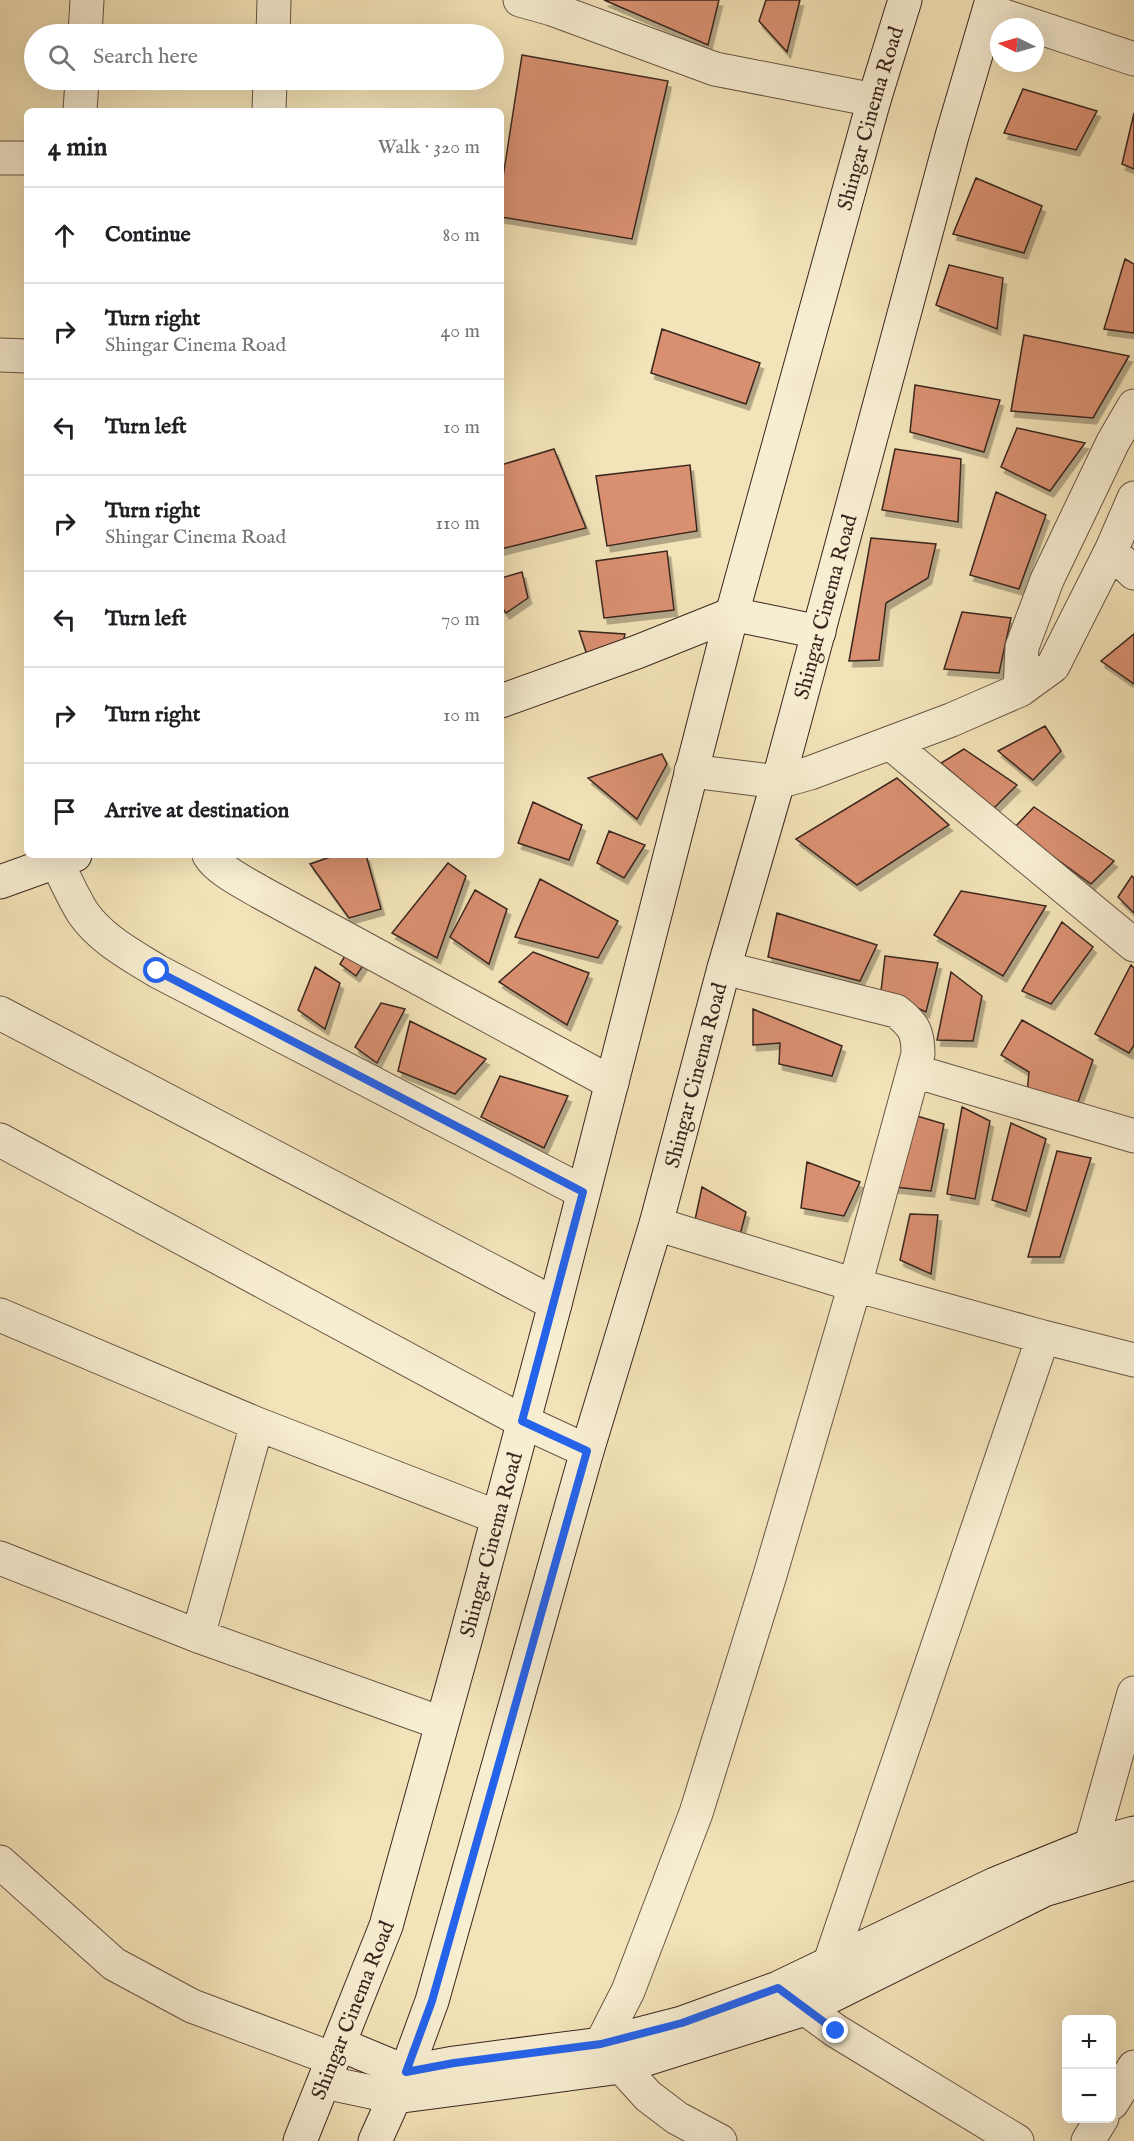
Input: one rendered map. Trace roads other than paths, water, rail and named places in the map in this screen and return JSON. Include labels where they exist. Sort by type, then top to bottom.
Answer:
[{"type":"street","points":[[86,24],[87,0]]},
{"type":"street","points":[[273,24],[274,0]]},
{"type":"street","points":[[520,0],[552,9],[715,69],[874,100]]},
{"type":"street","name":"Shingar Cinema Road","points":[[300,2141],[386,1926],[555,1304],[732,614],[874,100],[905,0]]},
{"type":"street","points":[[991,5],[1134,59]]},
{"type":"street","name":"Shingar Cinema Road","points":[[375,2141],[401,2085],[432,2001],[587,1451],[656,1224],[724,968],[819,632],[952,136],[991,5]]},
{"type":"street","points":[[80,108],[81,90]]},
{"type":"street","points":[[269,108],[270,90]]},
{"type":"street","points":[[0,158],[24,158]]},
{"type":"street","points":[[0,355],[24,356]]},
{"type":"street","points":[[1020,690],[1022,647],[1047,580],[1113,442],[1134,406]]},
{"type":"street","points":[[691,771],[778,782],[810,773],[951,720],[1020,690],[1053,666],[1122,562],[1134,498]]},
{"type":"street","points":[[504,700],[637,652],[732,614],[819,632]]},
{"type":"street","points":[[890,743],[1134,945]]},
{"type":"street","points":[[211,858],[231,874],[260,891],[612,1083]]},
{"type":"street","points":[[0,882],[64,863],[84,913],[96,928],[114,944],[157,971],[583,1192]]},
{"type":"street","points":[[611,2055],[628,1991],[696,1813],[770,1575],[855,1285],[918,1054],[918,1036],[910,1022],[896,1011],[724,968]]},
{"type":"street","points":[[0,1013],[555,1304]]},
{"type":"street","points":[[914,1071],[1134,1136]]},
{"type":"street","points":[[0,1140],[522,1421],[587,1451]]},
{"type":"street","points":[[656,1224],[855,1285],[1134,1360]]},
{"type":"street","points":[[0,1316],[257,1424],[497,1517]]},
{"type":"street","points":[[829,1965],[1043,1337]]},
{"type":"street","points":[[198,1636],[257,1424]]},
{"type":"street","points":[[0,1558],[198,1636],[441,1723]]},
{"type":"street","points":[[1091,1845],[1134,1694]]},
{"type":"street","points":[[611,2055],[682,2023],[778,1988],[995,1884],[1091,1845],[1134,1833]]},
{"type":"street","points":[[0,1862],[114,1964],[192,2006],[332,2062],[401,2085],[454,2063],[611,2055],[805,2008],[1044,1890],[1134,1863]]},
{"type":"street","points":[[778,1988],[836,2031],[1017,2141]]},
{"type":"street","points":[[611,2055],[648,2096],[677,2118],[720,2141]]},
{"type":"street","points":[[1116,2096],[1134,2067]]},
{"type":"street","points":[[1088,2141],[1099,2123]]}]
